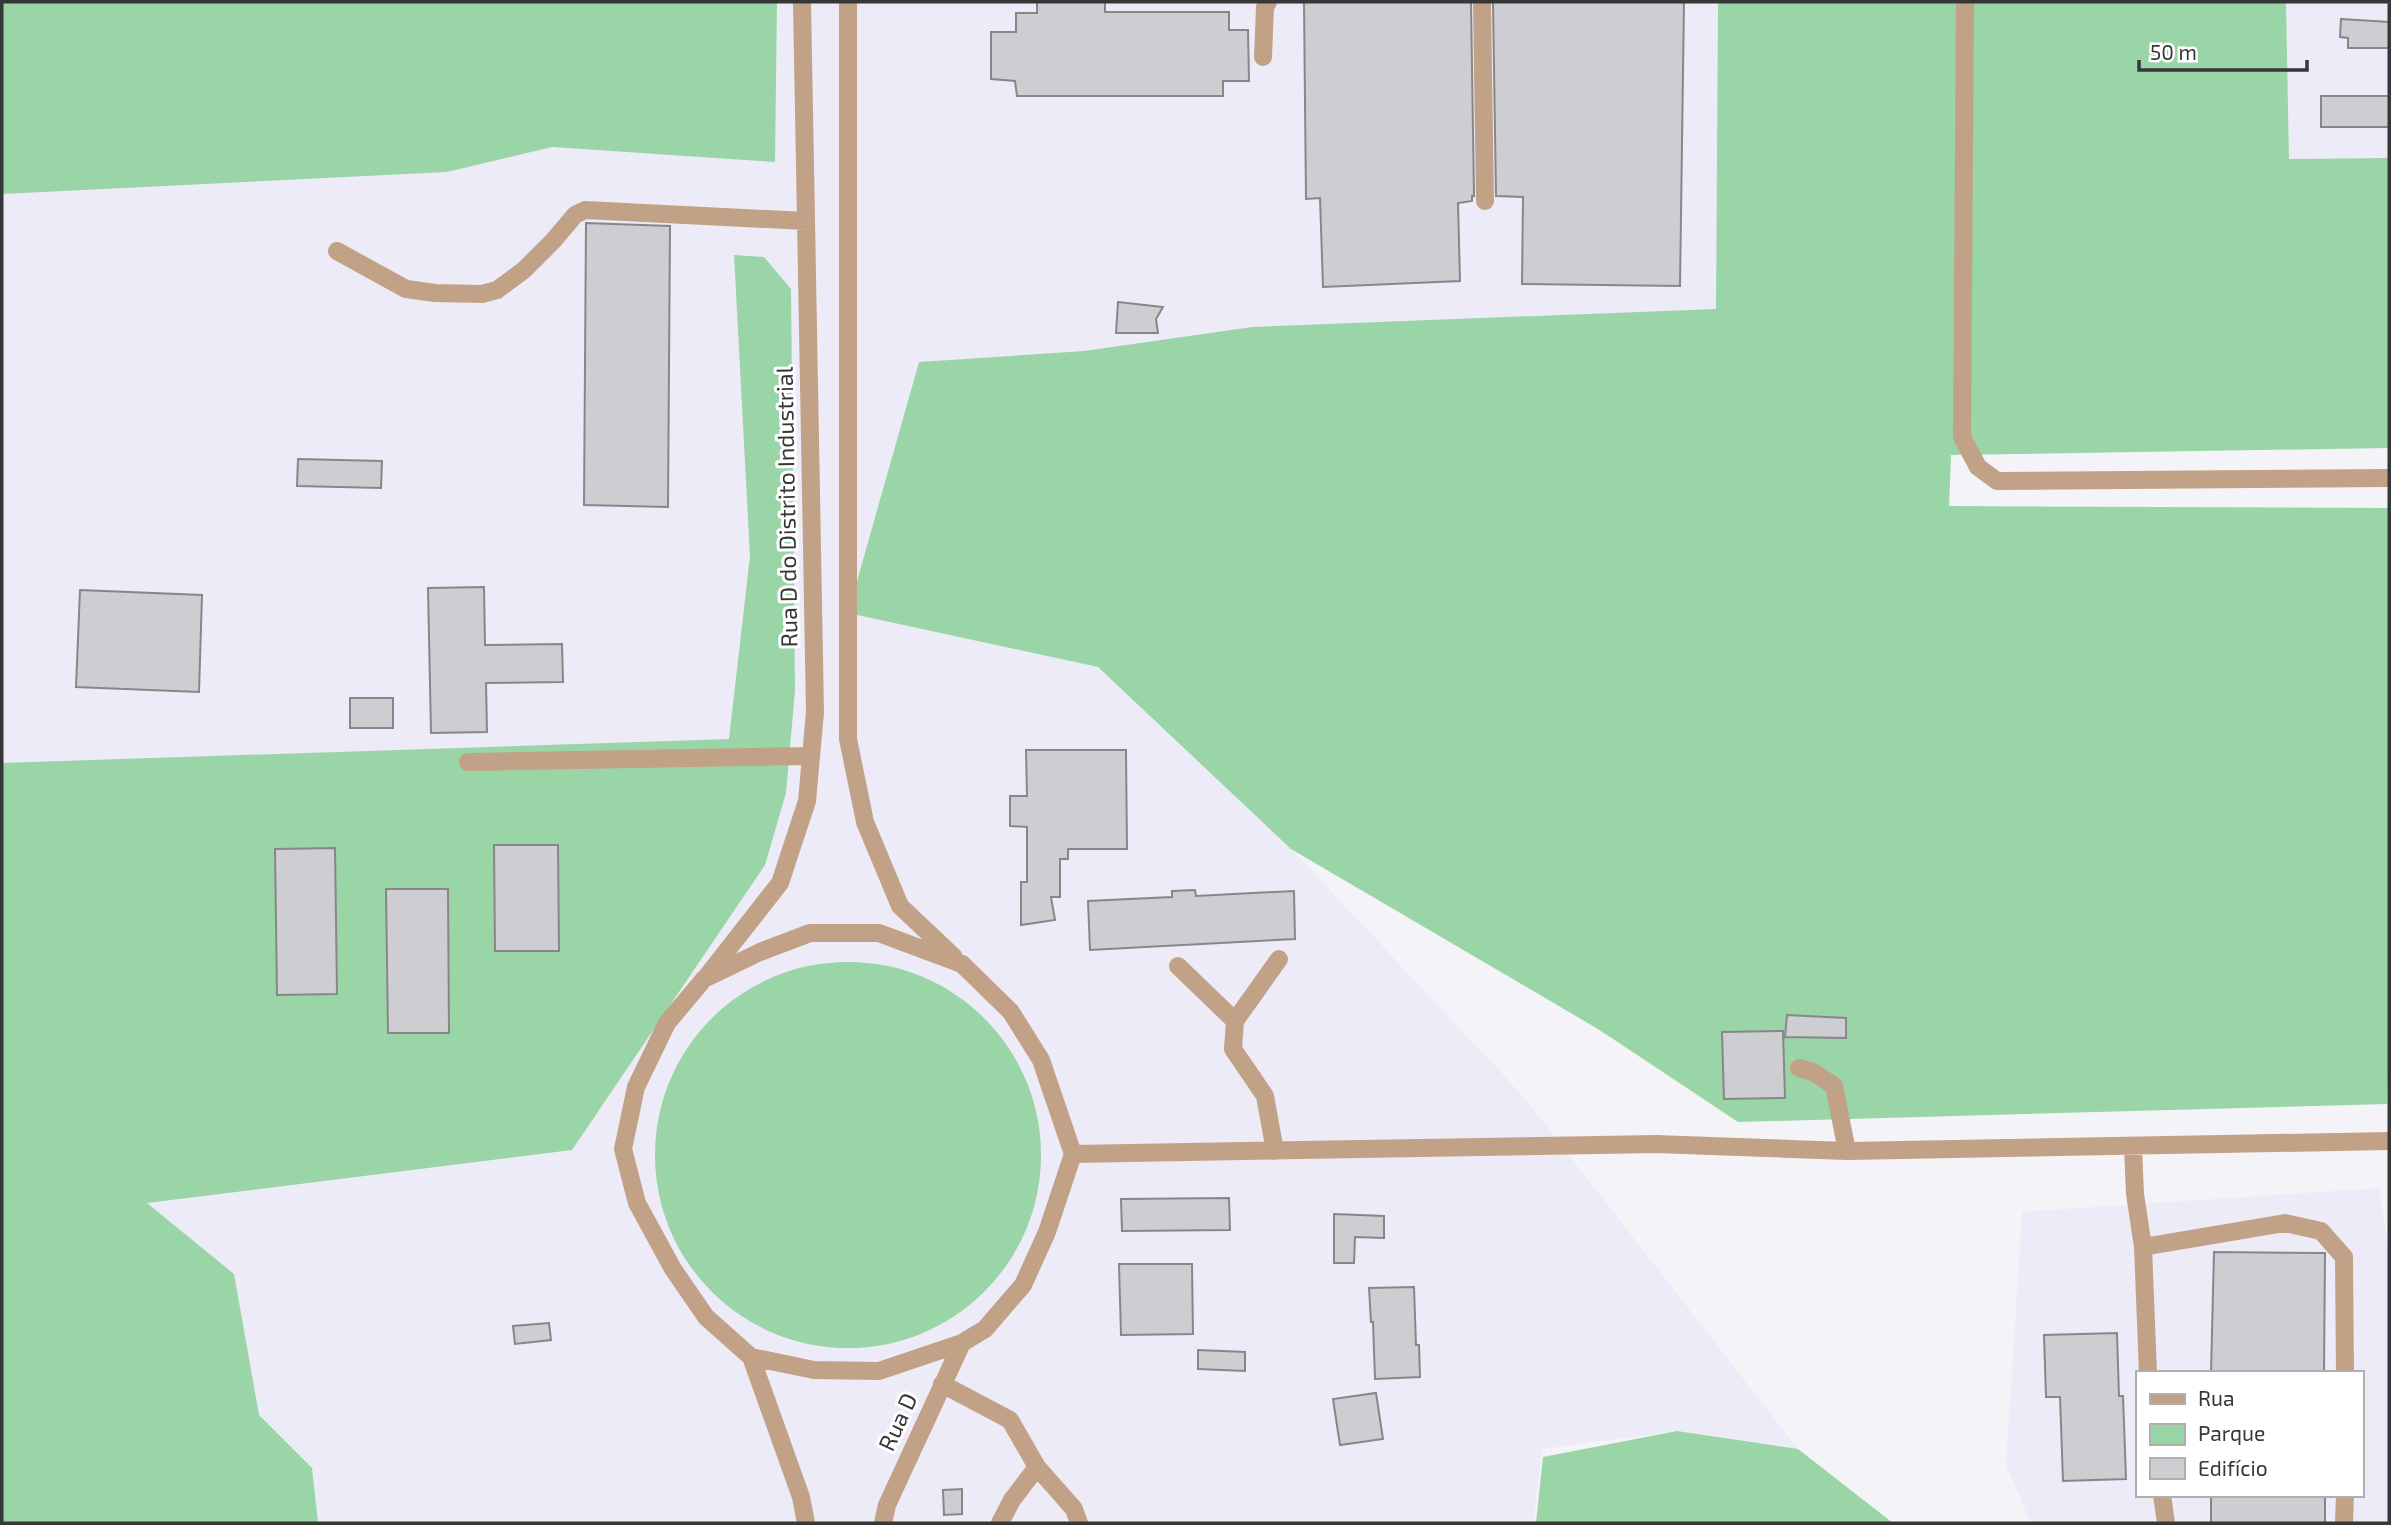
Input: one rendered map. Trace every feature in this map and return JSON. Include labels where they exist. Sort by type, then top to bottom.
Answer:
[{"type":"street","name":"Rua D do Distrito Industrial","points":[[751,1357],[706,1317],[673,1269],[637,1203],[623,1149],[636,1087],[667,1023],[780,883],[807,801],[815,712],[802,2]]},
{"type":"street","points":[[751,1357],[814,1370],[879,1371],[962,1343],[985,1329],[1023,1285],[1047,1232],[1073,1154],[1041,1060],[1011,1012],[900,906],[865,822],[848,739],[848,2]]},
{"type":"street","points":[[1263,57],[1265,6],[1268,2]]},
{"type":"street","points":[[1482,2],[1485,201]]},
{"type":"street","points":[[1965,2],[1962,437],[1978,467],[1997,481],[2389,478]]},
{"type":"street","points":[[337,251],[406,289],[482,294],[497,290],[524,270],[553,242],[575,215],[585,210],[806,221]]},
{"type":"street","points":[[468,762],[811,756]]},
{"type":"street","points":[[704,979],[760,951],[810,933],[879,933],[962,964]]},
{"type":"street","points":[[1275,1151],[1265,1096],[1233,1049],[1235,1021],[1279,958]]},
{"type":"street","points":[[1178,966],[1235,1021]]},
{"type":"street","points":[[1799,1068],[1813,1072],[1834,1086],[1847,1151]]},
{"type":"street","points":[[1073,1154],[1656,1144],[1847,1151],[2389,1141]]},
{"type":"street","points":[[2133,1147],[2135,1195],[2143,1247],[2148,1371]]},
{"type":"street","points":[[2143,1247],[2285,1223],[2320,1231],[2344,1257],[2345,1371]]},
{"type":"street","name":"Rua D","points":[[883,1523],[887,1505],[962,1343]]},
{"type":"street","points":[[751,1357],[801,1497],[806,1523]]},
{"type":"street","points":[[943,1384],[1010,1420],[1037,1467],[1074,1509],[1079,1523]]},
{"type":"street","points":[[1000,1523],[1012,1500],[1037,1467]]},
{"type":"street","points":[[2162,1497],[2166,1523]]},
{"type":"street","points":[[2344,1523],[2345,1497]]},
{"type":"shaded area","points":[[2,2],[1718,2],[1716,309],[919,362],[849,613],[1098,667],[1165,714],[1523,1096],[1798,1449],[1677,1431],[1542,1449],[1533,1523],[156,1523],[2,1286]]},
{"type":"shaded area","points":[[2286,2],[2389,2],[2389,158],[2289,159]]},
{"type":"shaded area","points":[[2379,1188],[2389,1254],[2389,1523],[2031,1523],[2006,1465],[2022,1212]]},
{"type":"green space","points":[[2,2],[777,2],[775,162],[552,147],[447,172],[2,194]]},
{"type":"green space","points":[[1718,2],[2286,2],[2289,159],[2389,158],[2389,448],[1951,455],[1949,506],[2389,508],[2387,1104],[1738,1122],[1598,1029],[1291,849],[1098,667],[848,613],[919,362],[1084,351],[1252,327],[1716,309]]},
{"type":"green space","points":[[734,255],[764,257],[791,289],[795,690],[786,793],[765,865],[572,1150],[147,1203],[234,1274],[259,1415],[312,1468],[318,1523],[2,1523],[2,763],[729,739],[750,556]]},
{"type":"green space","points":[[848,962],[886,966],[922,976],[955,994],[985,1018],[1009,1048],[1027,1081],[1037,1117],[1041,1155],[1037,1193],[1027,1229],[1009,1262],[985,1292],[955,1316],[922,1334],[886,1344],[848,1348],[810,1344],[774,1334],[741,1316],[711,1292],[687,1262],[669,1229],[659,1193],[655,1155],[659,1117],[669,1081],[687,1048],[711,1018],[741,994],[774,976],[810,966]]},
{"type":"green space","points":[[1677,1431],[1798,1449],[1893,1523],[1536,1523],[1543,1457]]},
{"type":"building","points":[[1037,2],[1105,2],[1105,12],[1229,12],[1229,30],[1248,30],[1249,81],[1223,81],[1223,96],[1017,96],[1015,81],[991,79],[991,32],[1016,32],[1016,13],[1037,13]]},
{"type":"building","points":[[1304,2],[1471,2],[1474,196],[1472,201],[1458,203],[1460,281],[1323,287],[1320,198],[1306,199]]},
{"type":"building","points":[[1493,2],[1684,2],[1680,286],[1522,284],[1523,197],[1496,196]]},
{"type":"building","points":[[2341,19],[2389,22],[2389,48],[2348,48],[2348,38],[2340,37]]},
{"type":"building","points":[[2321,96],[2389,96],[2389,127],[2321,127]]},
{"type":"building","points":[[586,223],[670,226],[668,507],[584,505]]},
{"type":"building","points":[[1118,302],[1163,307],[1156,319],[1158,333],[1116,333]]},
{"type":"building","points":[[298,459],[382,461],[381,488],[297,486]]},
{"type":"building","points":[[484,587],[485,645],[562,644],[563,682],[486,683],[487,732],[431,733],[428,588]]},
{"type":"building","points":[[80,590],[202,595],[199,692],[76,687]]},
{"type":"building","points":[[350,698],[393,698],[393,728],[350,728]]},
{"type":"building","points":[[1026,750],[1126,750],[1127,849],[1068,849],[1068,859],[1060,859],[1060,897],[1051,897],[1055,920],[1021,925],[1021,882],[1027,882],[1027,827],[1010,826],[1010,796],[1027,796]]},
{"type":"building","points":[[494,845],[558,845],[559,951],[495,951]]},
{"type":"building","points":[[335,848],[337,994],[277,995],[275,849]]},
{"type":"building","points":[[386,889],[448,889],[449,1033],[388,1033]]},
{"type":"building","points":[[1195,890],[1196,896],[1294,891],[1295,939],[1090,950],[1088,901],[1172,897],[1172,891]]},
{"type":"building","points":[[1787,1015],[1846,1018],[1846,1038],[1785,1037]]},
{"type":"building","points":[[1783,1031],[1785,1098],[1724,1099],[1722,1032]]},
{"type":"building","points":[[1229,1198],[1230,1230],[1122,1231],[1121,1199]]},
{"type":"building","points":[[1334,1214],[1384,1216],[1384,1238],[1355,1237],[1354,1263],[1334,1263]]},
{"type":"building","points":[[2214,1252],[2325,1253],[2324,1371],[2211,1371]]},
{"type":"building","points":[[1119,1264],[1192,1264],[1193,1334],[1121,1335]]},
{"type":"building","points":[[1414,1287],[1420,1377],[1375,1379],[1369,1288]]},
{"type":"building","points":[[549,1323],[551,1340],[515,1344],[513,1326]]},
{"type":"building","points":[[2117,1333],[2119,1396],[2123,1396],[2126,1479],[2063,1481],[2060,1397],[2046,1397],[2044,1335]]},
{"type":"building","points":[[1198,1350],[1245,1352],[1245,1371],[1198,1369]]},
{"type":"building","points":[[1376,1393],[1383,1439],[1340,1445],[1333,1399]]},
{"type":"building","points":[[962,1489],[962,1514],[944,1515],[943,1490]]},
{"type":"building","points":[[2211,1497],[2325,1497],[2325,1523],[2211,1523]]}]
